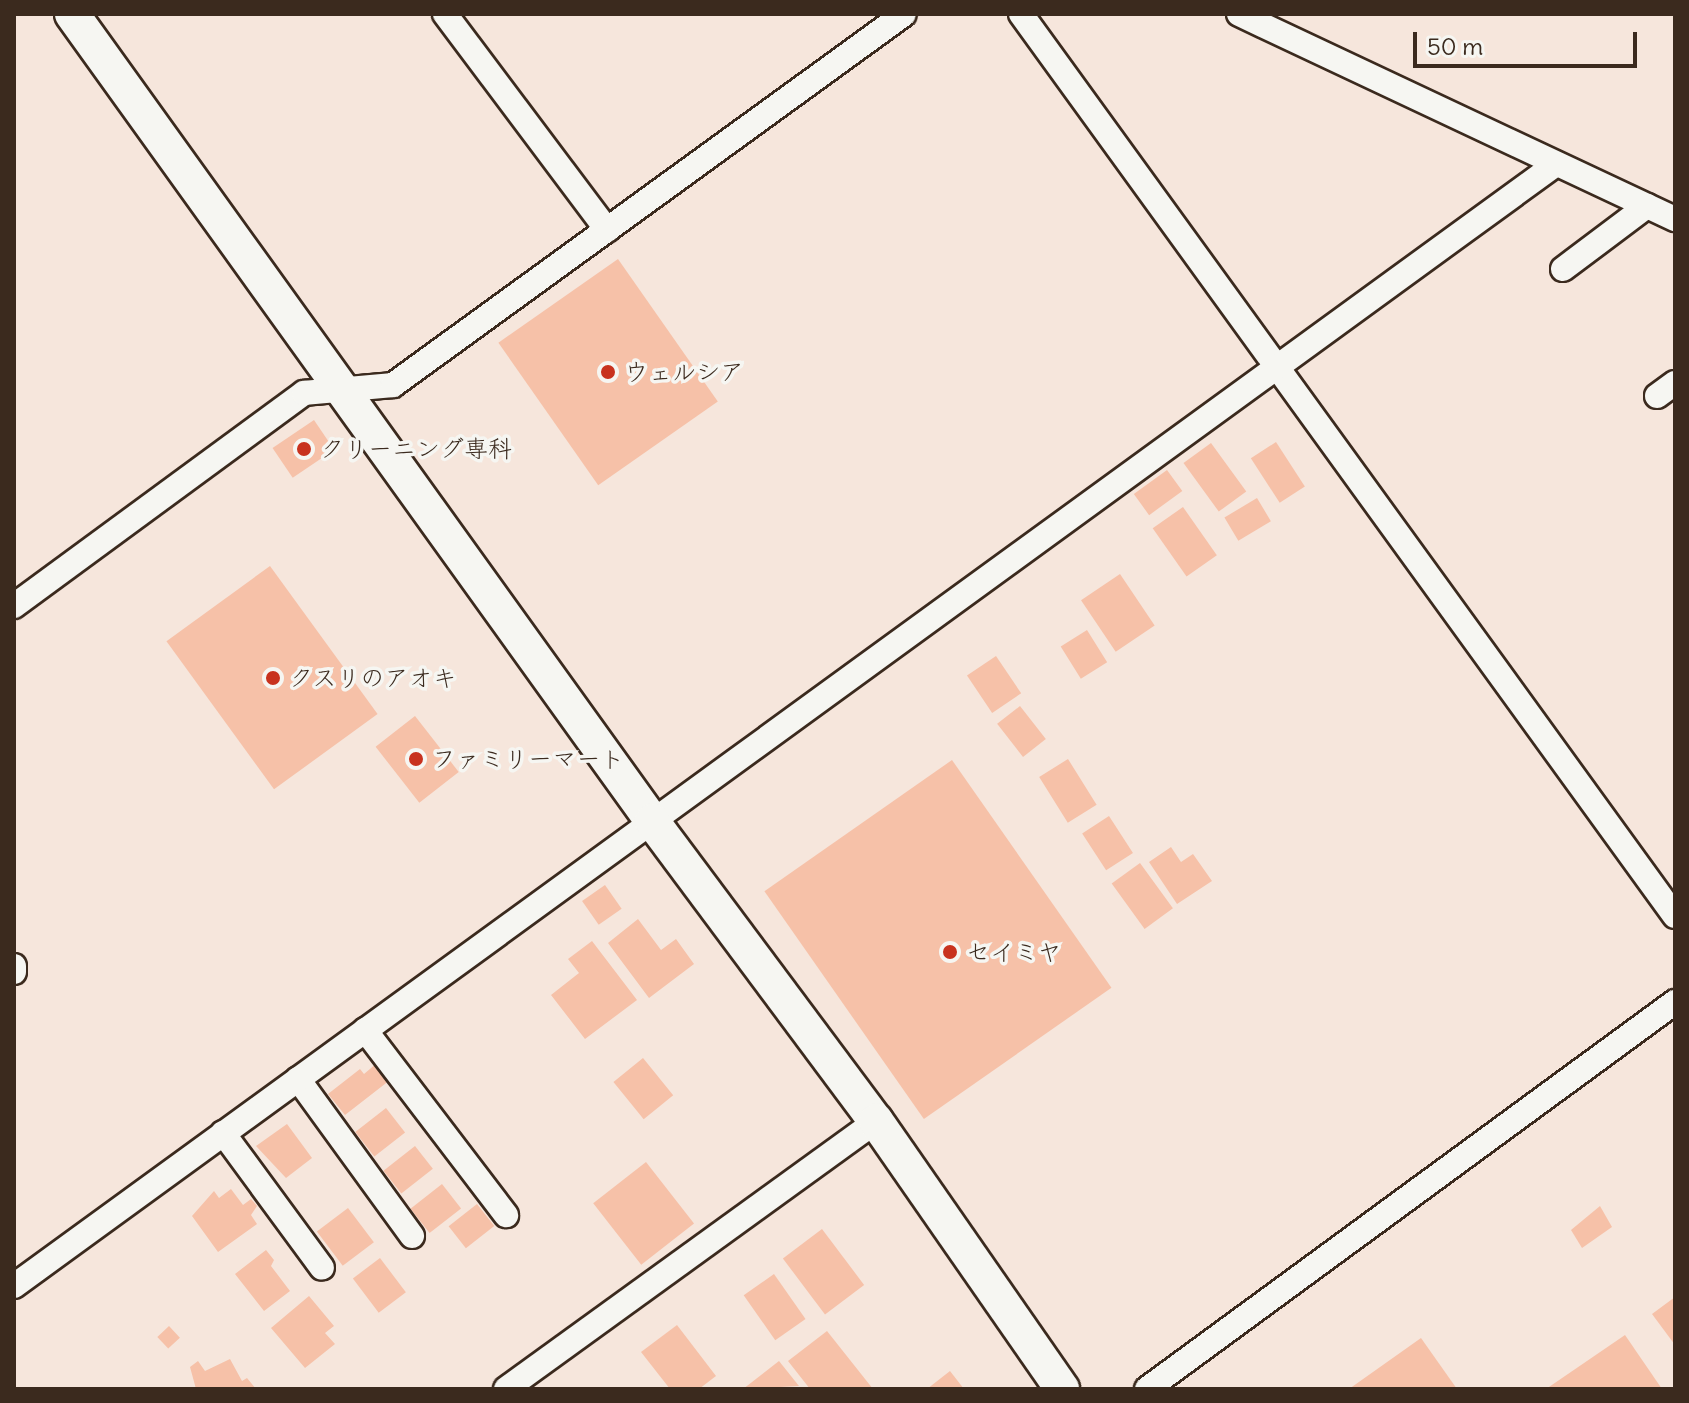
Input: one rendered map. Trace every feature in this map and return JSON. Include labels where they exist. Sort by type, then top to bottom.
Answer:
[{"type":"street","points":[[72,14],[652,821],[876,1121],[1062,1389]]},
{"type":"street","points":[[445,14],[607,230]]},
{"type":"street","points":[[14,606],[304,393],[393,385],[904,14]]},
{"type":"street","points":[[1021,14],[1276,370],[1675,916]]},
{"type":"street","points":[[1239,14],[1675,219]]},
{"type":"street","points":[[14,1286],[1556,164]]},
{"type":"street","points":[[1563,269],[1647,206]]},
{"type":"street","points":[[1147,1389],[1675,1002]]},
{"type":"street","points":[[365,1030],[506,1215]]},
{"type":"street","points":[[298,1079],[412,1236]]},
{"type":"street","points":[[506,1389],[876,1121]]},
{"type":"street","points":[[223,1133],[322,1268]]},
{"type":"building","name":"ウェルシア","points":[[618,259],[718,402],[598,485],[498,343]]},
{"type":"building","name":"クリーニング専科","points":[[314,420],[334,450],[293,478],[273,448]]},
{"type":"building","points":[[1276,442],[1305,486],[1280,503],[1251,458]]},
{"type":"building","points":[[1211,443],[1246,492],[1219,512],[1183,463]]},
{"type":"building","points":[[1167,470],[1182,491],[1149,515],[1134,494]]},
{"type":"building","points":[[1257,498],[1271,521],[1238,541],[1224,518]]},
{"type":"building","points":[[1183,507],[1217,555],[1187,577],[1153,528]]},
{"type":"building","name":"クスリのアオキ","points":[[270,566],[378,714],[274,789],[166,641]]},
{"type":"building","points":[[1120,574],[1155,625],[1116,652],[1081,600]]},
{"type":"building","points":[[1087,630],[1107,662],[1081,679],[1061,646]]},
{"type":"building","points":[[996,656],[1021,693],[992,713],[967,676]]},
{"type":"building","points":[[1020,706],[1046,739],[1023,757],[997,724]]},
{"type":"building","name":"ファミリーマート","points":[[415,716],[459,772],[419,803],[376,747]]},
{"type":"building","points":[[1068,759],[1097,805],[1068,823],[1039,777]]},
{"type":"building","points":[[952,760],[1111,988],[924,1119],[764,891]]},
{"type":"building","points":[[1109,816],[1133,853],[1106,870],[1082,833]]},
{"type":"building","points":[[1171,847],[1181,862],[1193,854],[1212,881],[1177,904],[1149,862]]},
{"type":"building","points":[[1140,863],[1173,908],[1145,929],[1112,884]]},
{"type":"building","points":[[605,885],[622,909],[599,925],[582,901]]},
{"type":"building","points":[[638,919],[661,950],[676,939],[694,964],[649,998],[608,943]]},
{"type":"building","points":[[592,941],[637,1000],[585,1039],[551,995],[579,973],[568,959]]},
{"type":"building","points":[[643,1058],[673,1095],[644,1119],[613,1082]]},
{"type":"building","points":[[377,1063],[390,1080],[345,1115],[328,1094],[360,1069],[364,1074]]},
{"type":"building","points":[[386,1108],[405,1132],[374,1156],[355,1132]]},
{"type":"building","points":[[287,1124],[312,1158],[286,1178],[256,1146]]},
{"type":"building","points":[[415,1146],[433,1169],[401,1193],[383,1171]]},
{"type":"building","points":[[646,1162],[694,1223],[641,1265],[593,1203]]},
{"type":"building","points":[[442,1184],[461,1208],[430,1233],[410,1209]]},
{"type":"building","points":[[231,1189],[243,1205],[251,1199],[257,1206],[251,1215],[257,1224],[218,1252],[192,1216],[214,1191],[219,1198]]},
{"type":"building","points":[[477,1204],[494,1226],[466,1248],[449,1226]]},
{"type":"building","points":[[1600,1206],[1612,1227],[1582,1248],[1571,1230]]},
{"type":"building","points":[[348,1208],[374,1242],[343,1266],[317,1231]]},
{"type":"building","points":[[822,1229],[864,1285],[825,1314],[783,1258]]},
{"type":"building","points":[[266,1250],[274,1260],[271,1266],[290,1291],[264,1311],[235,1274]]},
{"type":"building","points":[[380,1258],[406,1292],[379,1313],[353,1278]]},
{"type":"building","points":[[774,1274],[806,1319],[775,1340],[744,1295]]},
{"type":"building","points":[[309,1296],[334,1326],[325,1333],[335,1344],[305,1368],[271,1328]]},
{"type":"building","points":[[1675,1297],[1675,1345],[1652,1314]]},
{"type":"building","points":[[677,1325],[716,1376],[699,1389],[670,1389],[641,1352]]},
{"type":"building","points":[[169,1326],[180,1338],[168,1349],[157,1337]]},
{"type":"building","points":[[827,1331],[873,1389],[810,1389],[788,1361]]},
{"type":"building","points":[[1625,1335],[1662,1389],[1546,1389]]},
{"type":"building","points":[[1421,1338],[1457,1389],[1349,1389]]},
{"type":"building","points":[[230,1359],[242,1381],[247,1378],[256,1389],[196,1389],[190,1367],[198,1361],[205,1371]]},
{"type":"building","points":[[779,1361],[799,1386],[743,1389]]},
{"type":"building","points":[[950,1371],[964,1389],[927,1389]]},
{"type":"place","name":"ウェルシア","points":[[608,372]]},
{"type":"place","name":"クリーニング専科","points":[[304,449]]},
{"type":"place","name":"クスリのアオキ","points":[[273,678]]},
{"type":"place","name":"ファミリーマート","points":[[416,759]]},
{"type":"place","name":"セイミヤ","points":[[950,952]]}]
